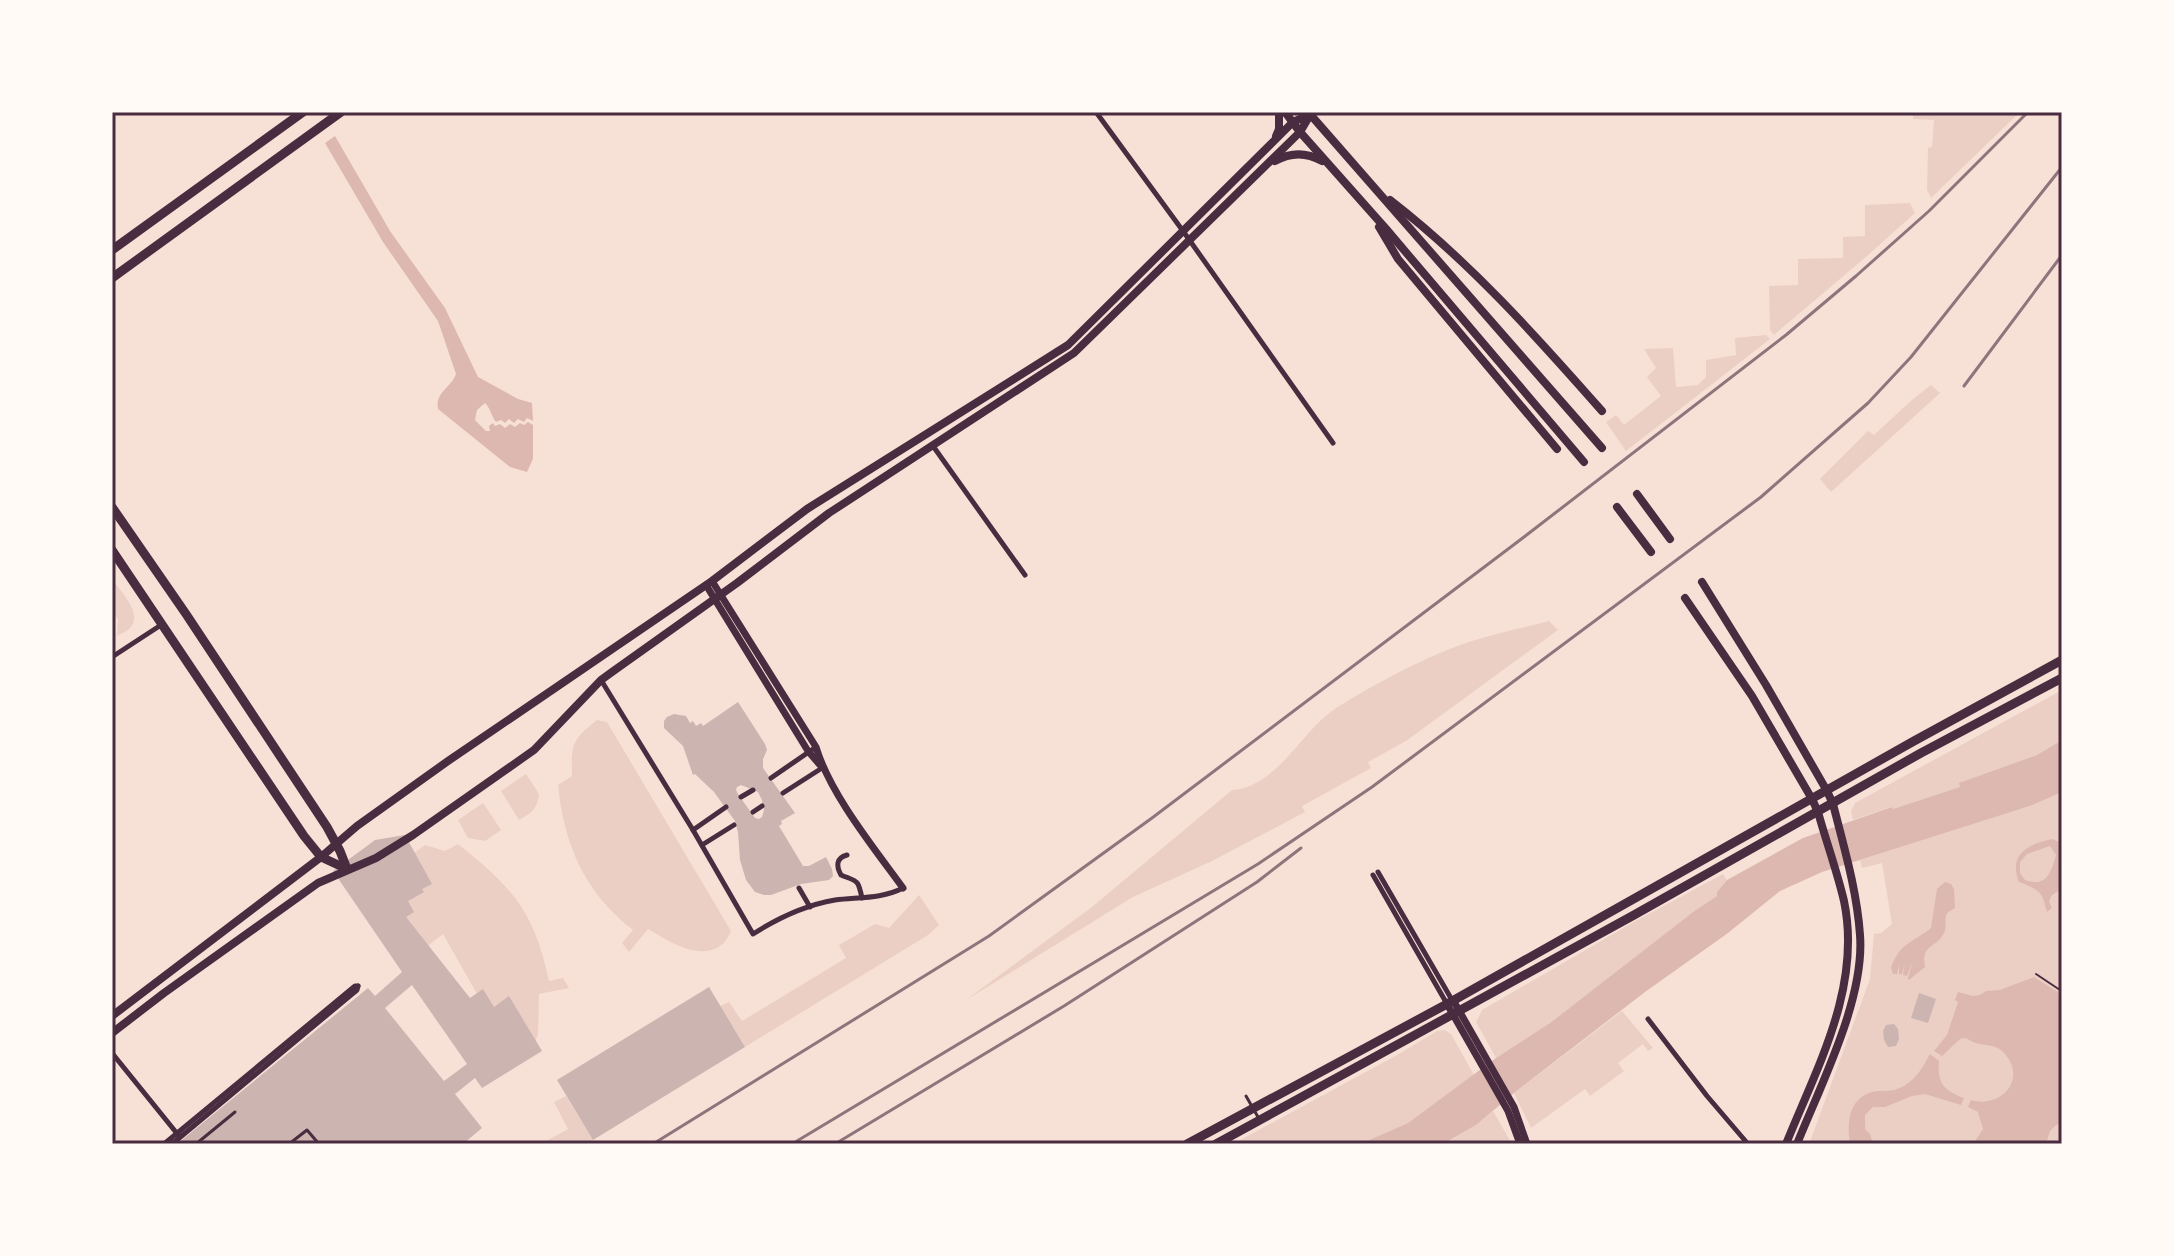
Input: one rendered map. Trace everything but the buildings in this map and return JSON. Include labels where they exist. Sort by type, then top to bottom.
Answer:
[{"type":"main road","points":[[112,250],[303,112]]},
{"type":"main road","points":[[112,278],[341,112]]},
{"type":"main road","points":[[1271,143],[1279,129],[1279,112]]},
{"type":"main road","points":[[1285,112],[1584,462]]},
{"type":"main road","points":[[112,1016],[448,761],[709,583],[807,509],[1068,345],[1271,143],[1293,122],[1310,113]]},
{"type":"main road","points":[[112,1033],[318,883],[376,858],[534,750],[601,680],[829,513],[1074,353],[1300,132],[1310,113]]},
{"type":"main road","points":[[1310,113],[1602,448]]},
{"type":"main road","points":[[1267,165],[1283,156],[1301,153],[1330,166]]},
{"type":"main road","points":[[1376,189],[1426,228],[1508,307],[1602,411]]},
{"type":"main road","points":[[1369,209],[1398,259],[1557,449]]},
{"type":"main road","points":[[1637,494],[1670,539]]},
{"type":"main road","points":[[112,507],[338,847],[347,869]]},
{"type":"main road","points":[[1617,507],[1651,552]]},
{"type":"main road","points":[[112,550],[304,836],[321,857],[347,869]]},
{"type":"main road","points":[[1702,582],[1827,791],[1857,900],[1861,938],[1858,976],[1845,1024],[1797,1144]]},
{"type":"main road","points":[[1685,598],[1752,696],[1812,799],[1844,901],[1848,939],[1847,975],[1836,1020],[1786,1144]]},
{"type":"main road","points":[[1187,1144],[1450,1002],[2062,660]]},
{"type":"main road","points":[[1216,1144],[2062,678]]},
{"type":"street","points":[[1096,112],[1333,443]]},
{"type":"street","points":[[932,444],[1025,575]]},
{"type":"street","points":[[601,680],[753,934],[771,922],[810,907],[838,900],[872,898],[903,888],[822,768],[709,583]]},
{"type":"street","points":[[112,657],[162,624]]},
{"type":"street","points":[[771,778],[812,749]]},
{"type":"street","points":[[783,793],[822,768]]},
{"type":"street","points":[[741,797],[753,790]]},
{"type":"street","points":[[753,812],[762,806]]},
{"type":"street","points":[[693,830],[726,807]]},
{"type":"street","points":[[702,845],[734,825]]},
{"type":"street","points":[[847,855],[838,861],[838,869],[841,875],[854,878],[859,884],[862,898]]},
{"type":"street","points":[[1376,874],[1511,1109],[1527,1144]]},
{"type":"street","points":[[799,888],[810,907]]},
{"type":"street","points":[[164,1144],[179,1135],[357,990],[358,986],[292,1042]]},
{"type":"street","points":[[1648,1019],[1748,1144]]},
{"type":"street","points":[[112,1053],[179,1135]]},
{"type":"street","points":[[1511,1109],[1520,1144]]},
{"type":"street","points":[[172,1144],[179,1135]]},
{"type":"lane","points":[[1246,1096],[1259,1120]]},
{"type":"lane","points":[[196,1144],[235,1112]]},
{"type":"lane","points":[[289,1144],[307,1130],[319,1144]]},
{"type":"path","points":[[2036,974],[2060,990]]},
{"type":"shaded area","points":[[1913,112],[2020,112],[1931,198],[1927,190],[1928,148],[1932,147],[1934,120],[1913,119]]},
{"type":"shaded area","points":[[335,136],[390,231],[445,308],[478,377],[518,399],[532,403],[533,421],[527,418],[524,422],[518,419],[514,423],[509,419],[505,423],[501,420],[496,422],[485,403],[477,410],[475,420],[486,431],[490,431],[489,426],[493,423],[505,428],[510,424],[515,427],[528,422],[533,425],[533,459],[527,472],[510,467],[438,409],[441,394],[456,374],[438,321],[383,242],[325,143]]},
{"type":"shaded area","points":[[1910,203],[1915,213],[1774,335],[1770,330],[1769,286],[1798,285],[1798,259],[1843,258],[1843,237],[1865,236],[1865,205]]},
{"type":"shaded area","points":[[1766,335],[1770,339],[1626,451],[1606,422],[1616,415],[1624,425],[1661,396],[1647,377],[1656,368],[1644,349],[1673,348],[1676,387],[1698,385],[1706,377],[1706,360],[1736,355],[1735,338]]},
{"type":"shaded area","points":[[1931,385],[1940,393],[1831,492],[1820,479],[1868,431],[1874,435]]},
{"type":"shaded area","points":[[112,579],[134,616],[130,628],[117,636],[118,619],[112,613]]},
{"type":"shaded area","points":[[1549,621],[1558,630],[1406,741],[1368,762],[1371,768],[1302,806],[1305,812],[1212,861],[1133,897],[966,1000],[1092,907],[1232,790],[1246,787],[1270,773],[1321,720],[1337,708],[1392,676],[1445,651],[1481,638]]},
{"type":"shaded area","points":[[2062,690],[2062,740],[2037,755],[1960,783],[1961,787],[1853,820],[1851,811],[1855,803]]},
{"type":"shaded area","points":[[597,720],[607,722],[731,931],[720,946],[711,950],[693,950],[648,929],[629,952],[622,943],[633,930],[602,900],[580,866],[566,828],[558,785],[572,776],[575,744]]},
{"type":"shaded area","points":[[2062,740],[2062,792],[2030,806],[1822,872],[1780,891],[1476,1125],[1443,1144],[1360,1144],[1408,1123],[1496,1058],[1550,1023],[1717,896],[1727,880],[1803,838],[1960,787],[1959,783],[2037,755]]},
{"type":"shaded area","points":[[526,774],[539,794],[533,810],[519,820],[501,791]]},
{"type":"shaded area","points":[[2062,792],[2062,1144],[1809,1144],[1870,979],[1874,934],[1881,933],[1892,924],[1882,863],[1862,868],[1860,860],[2030,806]]},
{"type":"shaded area","points":[[483,803],[501,830],[485,841],[468,838],[458,820]]},
{"type":"shaded area","points":[[2052,839],[2062,843],[2060,890],[2052,895],[2049,901],[2052,908],[2047,912],[2041,895],[2019,882],[2016,872],[2022,852]],"holes":[[[2050,846],[2056,855],[2050,872],[2043,880],[2025,880],[2020,873],[2020,862],[2027,854]]]},
{"type":"shaded area","points":[[458,844],[507,888],[528,918],[549,981],[563,978],[569,988],[539,994],[538,1035],[530,1053],[481,1001],[443,934],[420,952],[367,887],[425,845],[445,851]]},
{"type":"shaded area","points":[[1723,874],[1727,880],[1717,896],[1550,1023],[1496,1058],[1476,1022],[1482,1010]]},
{"type":"shaded area","points":[[1945,882],[1954,889],[1955,908],[1947,913],[1941,938],[1927,950],[1925,967],[1909,980],[1913,960],[1907,976],[1903,975],[1905,963],[1902,974],[1899,974],[1899,965],[1897,974],[1893,974],[1891,968],[1898,953],[1931,928],[1937,889]]},
{"type":"shaded area","points":[[919,895],[939,925],[928,935],[745,1047],[720,1006],[729,1002],[742,1021],[846,958],[839,945],[875,924],[889,928]]},
{"type":"shaded area","points":[[2034,977],[2058,992],[2062,1007],[2062,1123],[2051,1130],[2047,1144],[1973,1144],[1983,1129],[1978,1112],[1968,1107],[1971,1100],[1992,1100],[2008,1090],[2013,1073],[2011,1063],[1998,1048],[1965,1038],[1942,1056],[1934,1051],[1947,1035],[1958,1002],[1955,1000],[1958,992],[1980,995]]},
{"type":"shaded area","points":[[1622,1011],[1653,1048],[1648,1051],[1643,1044],[1618,1063],[1624,1071],[1590,1096],[1585,1089],[1531,1128],[1514,1093]]},
{"type":"shaded area","points":[[1445,1030],[1451,1034],[1474,1075],[1408,1123],[1360,1144],[1233,1144],[1437,1031]]},
{"type":"shaded area","points":[[1930,1054],[1939,1061],[1943,1085],[1964,1098],[1961,1105],[1925,1094],[1885,1107],[1873,1107],[1865,1115],[1865,1129],[1873,1144],[1850,1144],[1849,1120],[1858,1100],[1872,1092],[1894,1090],[1908,1083],[1921,1070]]},
{"type":"shaded area","points":[[566,1096],[593,1140],[587,1144],[541,1144],[568,1129],[554,1102]]},
{"type":"shaded area","points":[[1493,1111],[1512,1144],[1444,1144],[1476,1125]]},
{"type":"railway","points":[[653,1144],[989,936],[1152,818],[1786,335],[1929,211],[2028,112]]},
{"type":"railway","points":[[792,1144],[1258,864],[1372,787],[1761,497],[1868,403],[1911,357],[2062,167]]},
{"type":"railway","points":[[1964,386],[2062,255]]},
{"type":"railway","points":[[835,1144],[1064,1006],[1257,882],[1301,848]]}]
